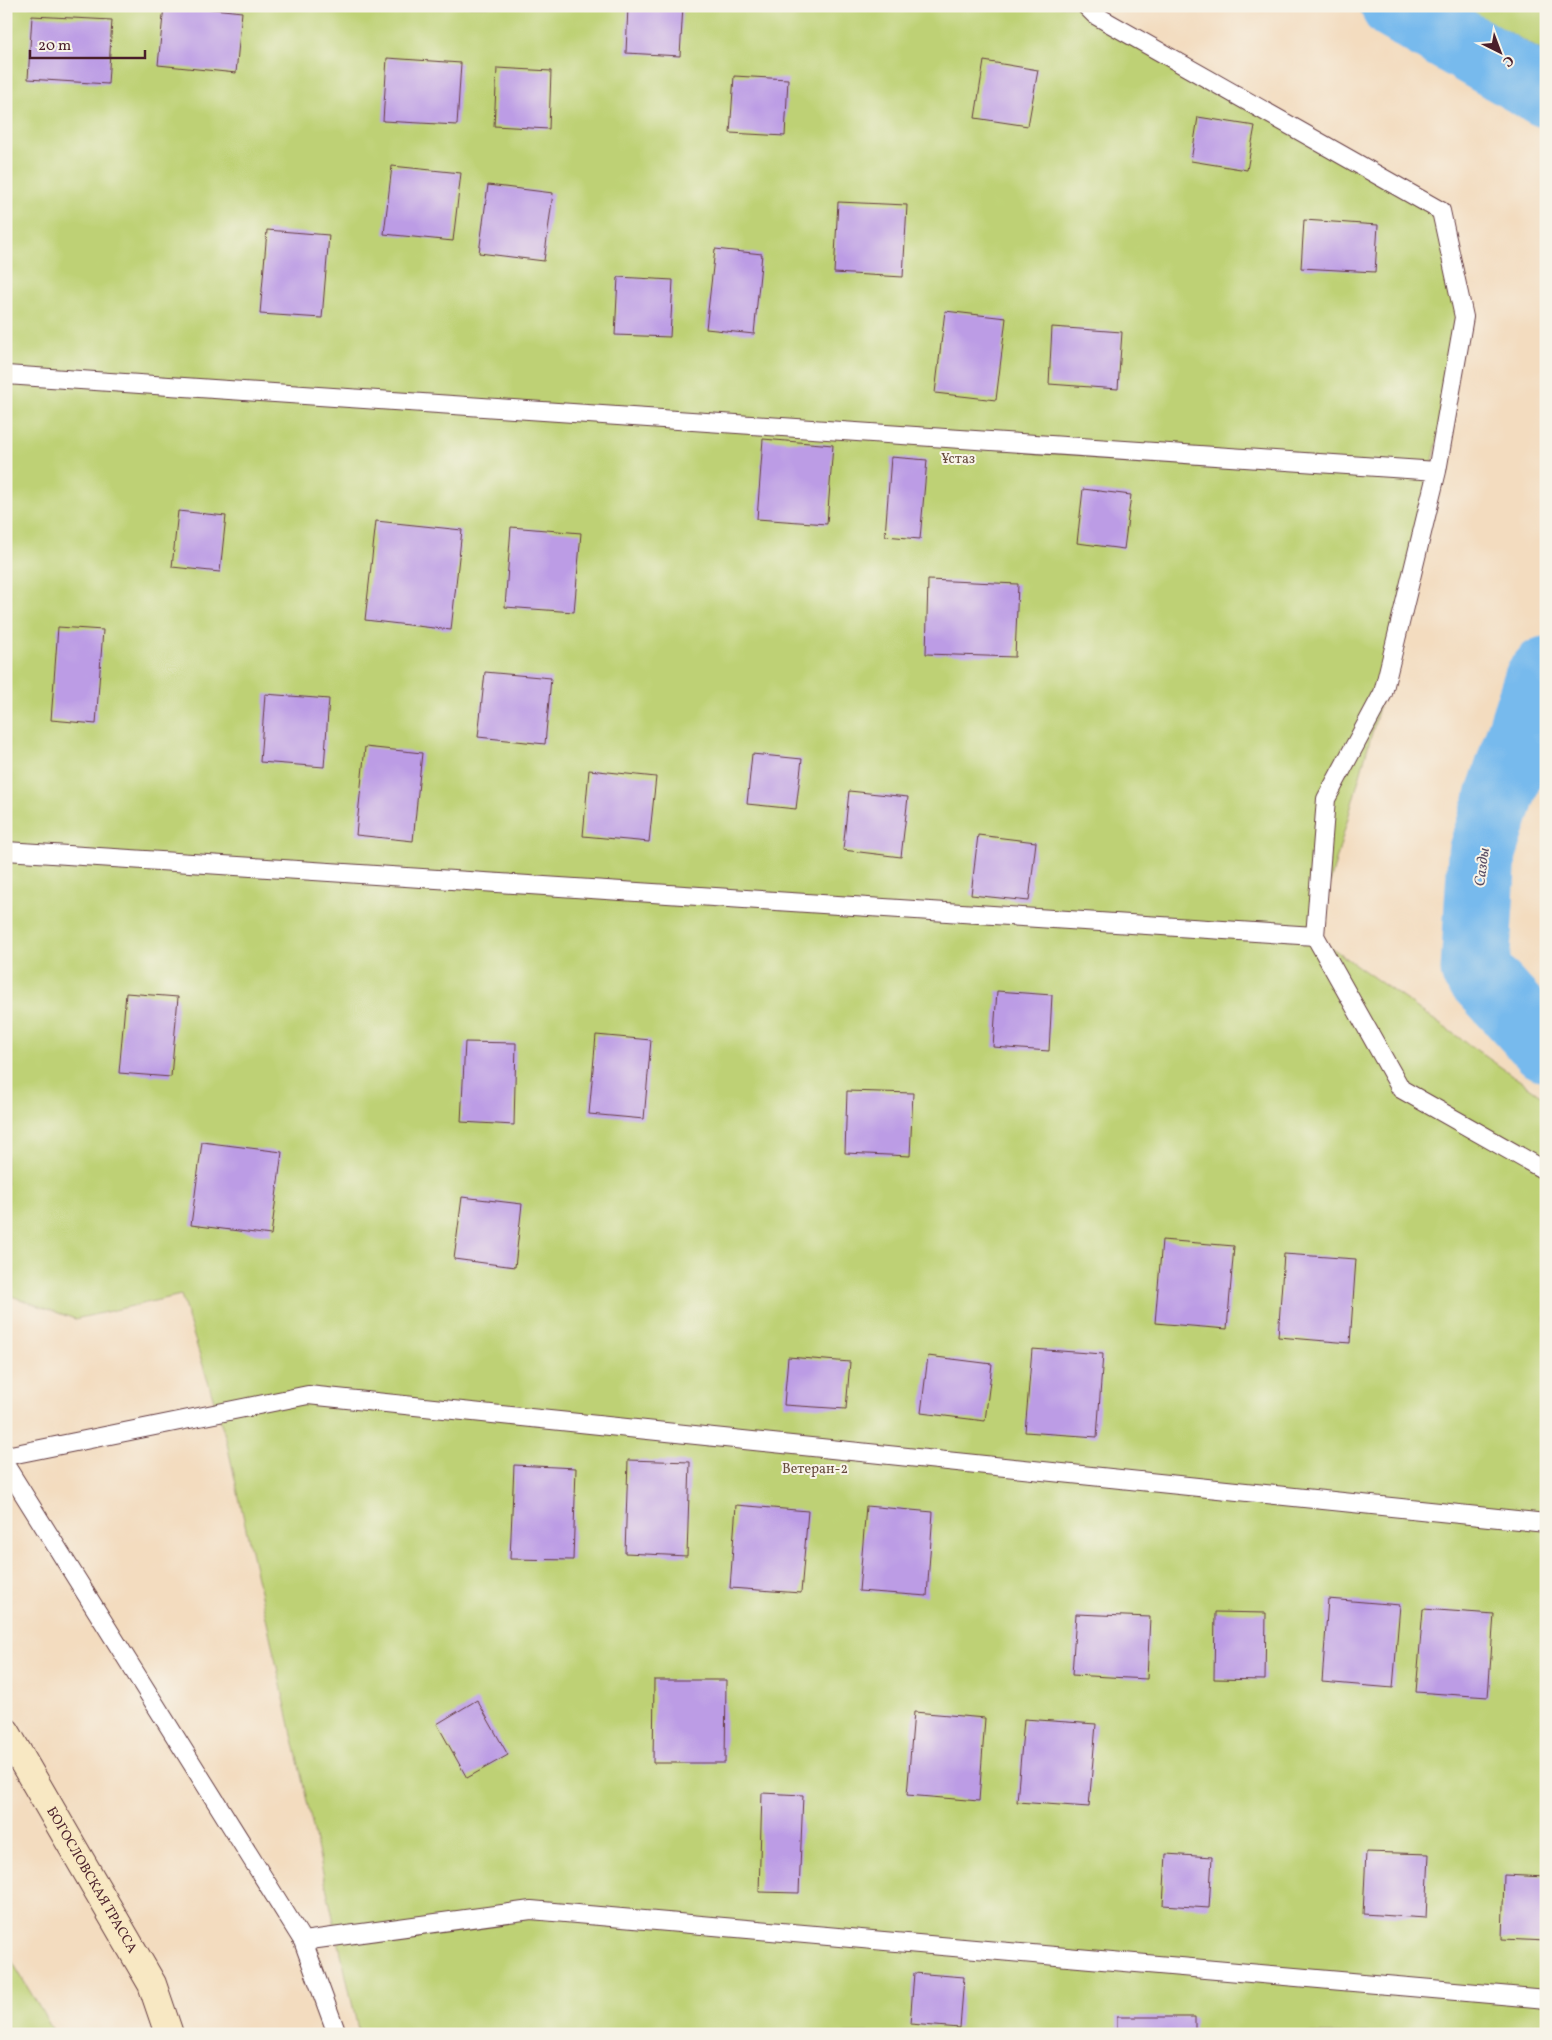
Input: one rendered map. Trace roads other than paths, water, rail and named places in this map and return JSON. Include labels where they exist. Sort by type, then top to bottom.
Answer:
[{"type":"main road","name":"БОГОСЛОВСКАЯ ТРАССА","points":[[6,1732],[152,1984],[169,2034]]},
{"type":"lane","points":[[1091,9],[1441,211],[1464,317],[1437,472],[1383,693],[1326,799],[1315,936],[1401,1089],[1546,1171]]},
{"type":"lane","points":[[6,375],[1437,472]]},
{"type":"lane","points":[[6,851],[1315,936]]},
{"type":"lane","points":[[6,1456],[308,1395],[1546,1523]]},
{"type":"lane","points":[[6,1466],[303,1941],[337,2034]]},
{"type":"lane","points":[[303,1941],[531,1910],[1546,1999]]},
{"type":"waterway","name":"Сазды","points":[[1395,6],[1546,93]]},
{"type":"waterway","name":"Сазды","points":[[1546,671],[1538,680],[1482,853],[1475,970],[1546,1047]]},
{"type":"park label","name":"Ұстаз","points":[[958,459]]},
{"type":"park label","name":"Ветеран-2","points":[[815,1469]]}]
